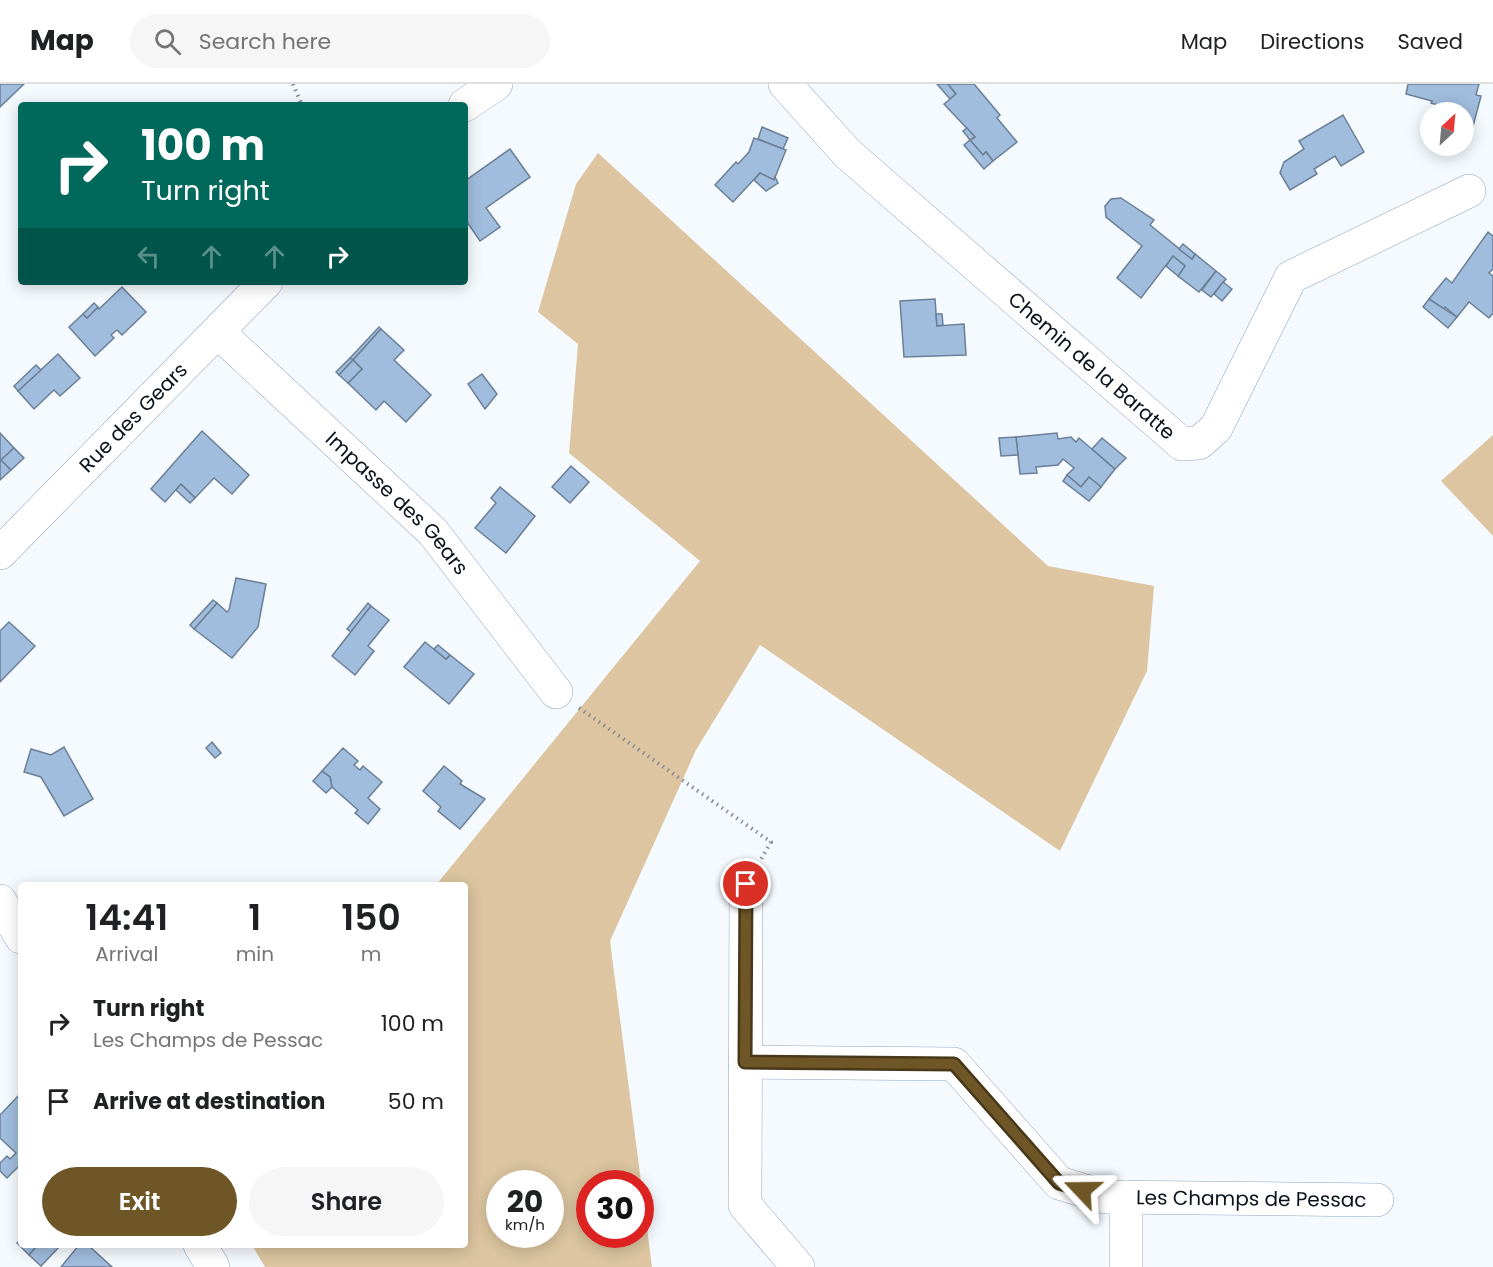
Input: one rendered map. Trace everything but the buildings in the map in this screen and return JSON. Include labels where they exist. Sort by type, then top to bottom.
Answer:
[{"type":"street","points":[[468,103],[496,84]]},
{"type":"street","name":"Chemin de la Baratte","points":[[785,84],[848,154],[1182,444],[1199,442],[1216,428],[1291,277],[1469,191]]},
{"type":"street","name":"Rue des Gears","points":[[0,553],[263,285]]},
{"type":"street","name":"Impasse des Gears","points":[[218,332],[433,532],[556,692]]},
{"type":"street","points":[[746,884],[744,1205],[798,1267]]},
{"type":"street","points":[[0,901],[18,932]]},
{"type":"street","name":"Les Champs de Pessac","points":[[745,1062],[954,1064],[1059,1183],[1105,1197],[1377,1200]]},
{"type":"street","name":"Les Champs de Pessac","points":[[1126,1197],[1126,1267]]},
{"type":"street","points":[[202,1248],[213,1267]]},
{"type":"path","points":[[293,84],[301,102]]},
{"type":"path","points":[[556,692],[771,842],[746,884]]},
{"type":"shaded area","points":[[598,153],[1048,566],[1154,586],[1147,671],[1060,851],[760,645],[696,750],[610,941],[640,1170],[576,1170],[576,1248],[650,1248],[652,1267],[265,1267],[254,1248],[468,1248],[468,882],[438,882],[700,561],[569,453],[578,344],[538,312],[576,184]]},
{"type":"shaded area","points":[[1493,435],[1493,536],[1441,481]]},
{"type":"route","points":[[746,884],[745,1062],[954,1064],[1059,1183],[1082,1190]]}]
